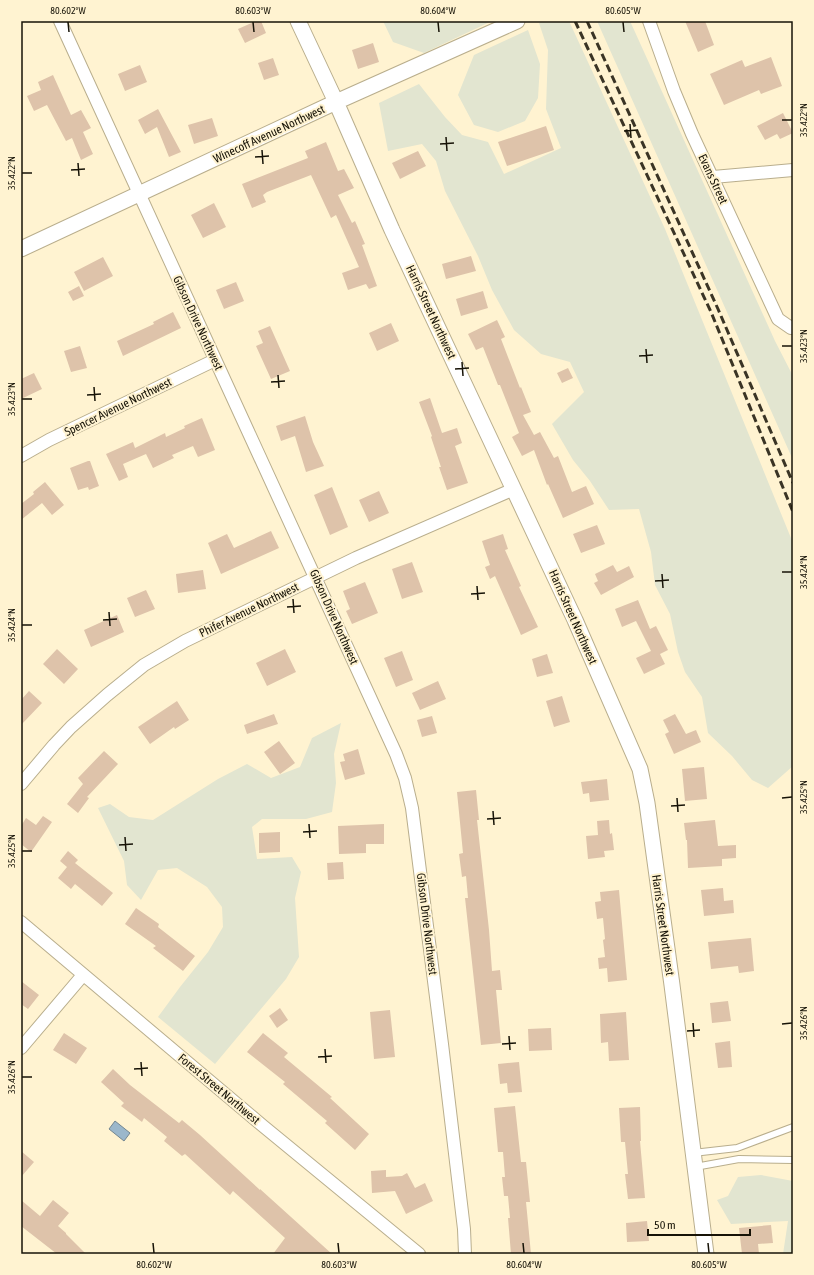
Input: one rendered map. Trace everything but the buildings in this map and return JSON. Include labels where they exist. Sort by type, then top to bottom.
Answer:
[{"type":"street","name":"Gibson Drive Northwest","points":[[60,21],[138,194],[316,577],[396,754],[405,778],[412,808],[442,1044],[464,1229],[465,1254]]},
{"type":"street","name":"Harris Street Northwest","points":[[298,21],[336,102],[395,237],[576,620],[640,769],[647,803],[706,1254]]},
{"type":"street","name":"Winecoff Avenue Northwest","points":[[21,249],[336,102],[517,21]]},
{"type":"street","name":"Evans Street","points":[[649,21],[674,91],[692,134],[778,319],[792,328]]},
{"type":"street","points":[[713,177],[793,170]]},
{"type":"street","name":"Spencer Avenue Northwest","points":[[21,456],[49,440],[215,360]]},
{"type":"street","name":"Phifer Avenue Northwest","points":[[21,784],[71,727],[144,665],[185,641],[316,577],[514,489]]},
{"type":"street","name":"Forest Street Northwest","points":[[21,922],[263,1126],[420,1254]]},
{"type":"street","points":[[21,1048],[83,974]]},
{"type":"lane","points":[[694,1160],[737,1148],[793,1127]]},
{"type":"lane","points":[[737,1148],[739,1159]]},
{"type":"lane","points":[[694,1160],[793,1160]]},
{"type":"green space","points":[[383,21],[492,21],[424,53],[393,42]]},
{"type":"green space","points":[[542,21],[569,21],[665,229],[793,543],[793,766],[768,788],[752,780],[732,756],[708,733],[702,697],[685,672],[678,652],[670,614],[655,585],[651,552],[639,509],[609,510],[590,481],[573,460],[552,424],[584,392],[570,362],[541,354],[514,330],[492,290],[478,256],[445,191],[436,161],[422,144],[388,151],[379,103],[419,84],[445,117],[462,135],[488,142],[504,174],[561,148],[546,109],[548,50],[539,23]]},
{"type":"green space","points":[[597,21],[630,21],[775,341],[793,376],[793,460]]},
{"type":"green space","points":[[528,30],[540,64],[538,98],[525,121],[498,132],[474,125],[458,95],[474,55]]},
{"type":"green space","points":[[341,723],[334,754],[336,783],[332,812],[306,819],[262,819],[252,827],[257,859],[292,857],[301,872],[295,898],[299,957],[286,979],[215,1064],[158,1017],[208,952],[223,927],[222,907],[207,887],[177,868],[158,870],[141,900],[127,885],[124,861],[98,808],[110,804],[129,817],[153,820],[218,779],[247,764],[271,778],[300,767],[312,738]]},
{"type":"green space","points":[[761,1175],[793,1181],[793,1254],[783,1254],[788,1221],[731,1224],[717,1200],[728,1196],[738,1177]]},
{"type":"water","points":[[115,1121],[130,1133],[124,1141],[109,1129]]},
{"type":"railway","points":[[575,21],[711,312],[793,512]]},
{"type":"railway","points":[[587,21],[718,309],[793,483]]}]
